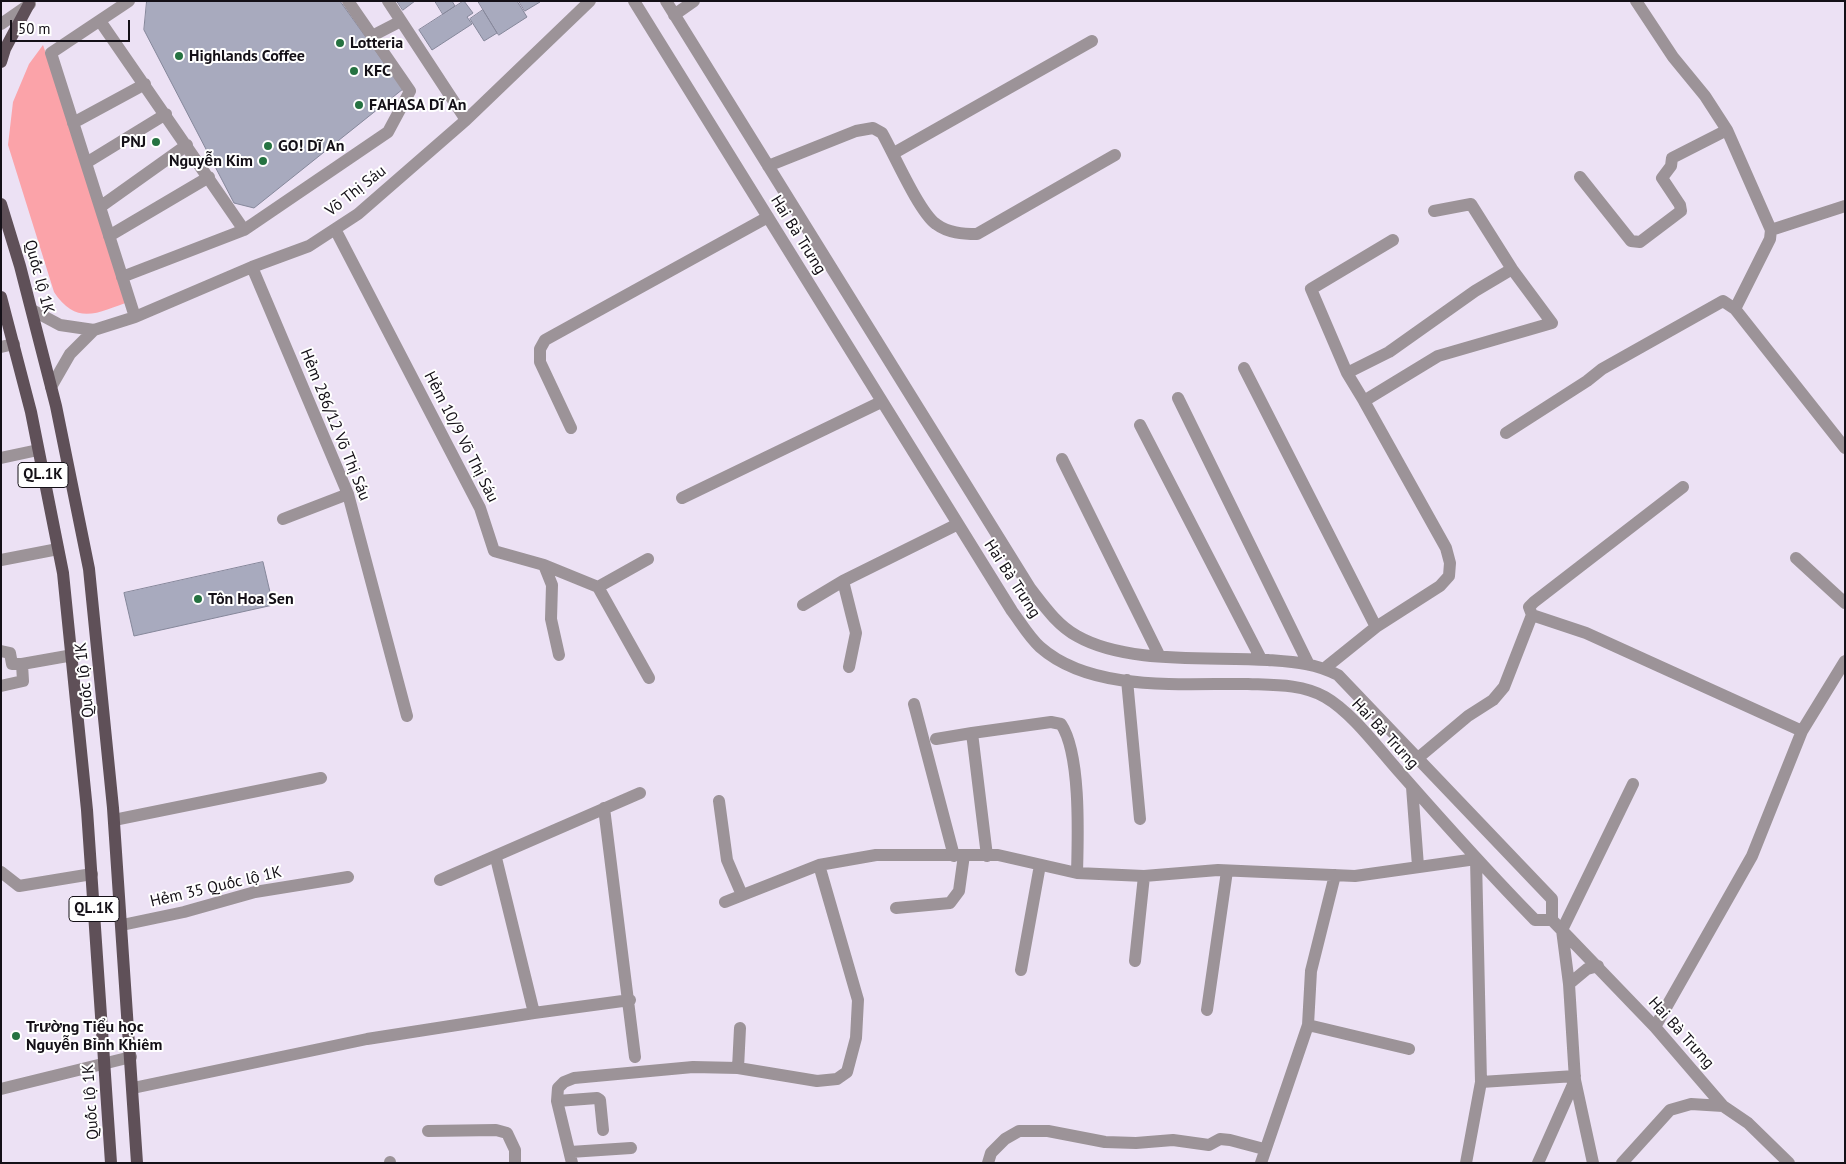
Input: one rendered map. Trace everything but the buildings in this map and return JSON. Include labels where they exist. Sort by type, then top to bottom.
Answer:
[{"type":"main road","points":[[1,62],[5,49],[32,3]]},
{"type":"main road","name":"Quốc lộ 1K","points":[[1,204],[32,310],[51,386],[89,569],[114,820],[137,1163]]},
{"type":"main road","name":"Quốc lộ 1K","points":[[1,297],[7,346],[38,450],[58,549],[73,656],[92,874],[111,1163]]},
{"type":"street","points":[[129,1],[51,53],[134,317]]},
{"type":"street","points":[[122,277],[244,230],[388,132],[410,91],[348,1]]},
{"type":"street","points":[[388,1],[466,120]]},
{"type":"street","name":"Võ Thị Sáu","points":[[32,310],[60,325],[94,330],[134,317],[252,267],[309,246],[358,214],[466,120],[590,1]]},
{"type":"street","name":"Hai Bà Trưng","points":[[634,1],[1012,611],[1040,647],[1062,661],[1106,678],[1174,684],[1278,685],[1312,690],[1327,698],[1349,717],[1476,859],[1535,920],[1552,920]]},
{"type":"street","name":"Hai Bà Trưng","points":[[666,1],[1030,588],[1051,616],[1076,636],[1095,645],[1133,654],[1261,659],[1308,663],[1325,668],[1348,684],[1552,899],[1552,920],[1598,966],[1723,1106],[1748,1123],[1789,1163]]},
{"type":"street","points":[[674,15],[694,1]]},
{"type":"street","points":[[1636,1],[1673,57],[1705,96],[1727,130],[1771,230],[1770,239],[1735,309]]},
{"type":"street","points":[[1,24],[32,3]]},
{"type":"street","points":[[100,21],[166,114],[244,230]]},
{"type":"street","points":[[372,36],[401,21]]},
{"type":"street","points":[[894,154],[1092,41]]},
{"type":"street","points":[[73,123],[145,84]]},
{"type":"street","points":[[86,163],[166,114]]},
{"type":"street","points":[[768,166],[856,131],[873,128],[882,133],[922,206],[934,223],[949,231],[977,234],[1115,155]]},
{"type":"street","points":[[1580,177],[1631,241],[1640,242],[1681,210],[1680,205],[1662,178],[1672,166],[1672,158],[1727,130]]},
{"type":"street","points":[[100,207],[187,145]]},
{"type":"street","points":[[109,236],[209,177]]},
{"type":"street","points":[[1364,401],[1438,356],[1552,323],[1512,268],[1471,204],[1434,211]]},
{"type":"street","points":[[1771,230],[1845,206]]},
{"type":"street","points":[[571,428],[540,362],[540,349],[545,340],[768,217]]},
{"type":"street","name":"Hẻm 10/9 Võ Thị Sáu","points":[[335,229],[480,508],[494,551],[544,565],[598,587]]},
{"type":"street","points":[[1325,668],[1376,627],[1440,586],[1449,576],[1450,563],[1446,548],[1364,401],[1346,373],[1311,289],[1393,240]]},
{"type":"street","name":"Hẻm 286/12 Võ Thị Sáu","points":[[252,267],[348,494],[407,716]]},
{"type":"street","points":[[1346,373],[1389,352],[1475,291],[1512,268]]},
{"type":"street","points":[[1506,433],[1587,382],[1602,369],[1723,301],[1735,309],[1845,448]]},
{"type":"street","name":"Võ Thị Sáu","points":[[51,386],[70,354],[94,330]]},
{"type":"street","points":[[1244,368],[1376,627]]},
{"type":"street","points":[[1178,398],[1308,663]]},
{"type":"street","points":[[682,498],[881,402]]},
{"type":"street","points":[[1140,425],[1261,659]]},
{"type":"street","points":[[1,458],[38,450]]},
{"type":"street","points":[[1062,459],[1159,656]]},
{"type":"street","points":[[1418,758],[1468,716],[1493,700],[1504,686],[1532,615],[1529,607],[1683,487]]},
{"type":"street","points":[[284,519],[348,494]]},
{"type":"street","points":[[803,605],[843,581],[958,524]]},
{"type":"street","points":[[1,560],[58,549]]},
{"type":"street","points":[[1796,558],[1845,603]]},
{"type":"street","points":[[648,559],[598,587],[649,678]]},
{"type":"street","points":[[544,565],[552,585],[551,620],[559,655]]},
{"type":"street","points":[[843,581],[856,633],[849,667]]},
{"type":"street","points":[[1532,615],[1586,633],[1802,731]]},
{"type":"street","points":[[1,651],[10,653],[12,664],[73,656]]},
{"type":"street","points":[[1655,1028],[1752,856],[1802,731],[1845,660]]},
{"type":"street","points":[[1,686],[23,681],[22,664]]},
{"type":"street","points":[[1127,680],[1140,819]]},
{"type":"street","points":[[896,908],[950,903],[959,891],[959,856],[914,704]]},
{"type":"street","points":[[936,739],[1051,722],[1061,724],[1067,733],[1072,752],[1078,837],[1077,873]]},
{"type":"street","points":[[972,733],[987,856]]},
{"type":"street","points":[[114,820],[321,778]]},
{"type":"street","points":[[1593,1163],[1575,1078],[1569,984],[1562,930],[1632,784]]},
{"type":"street","points":[[1412,787],[1418,866]]},
{"type":"street","points":[[440,880],[496,858],[640,793]]},
{"type":"street","points":[[719,801],[727,860],[742,896]]},
{"type":"street","points":[[604,808],[630,1000],[635,1057]]},
{"type":"street","points":[[725,902],[819,865],[876,856],[998,856],[1077,873],[1144,876],[1227,870],[1355,876],[1476,859],[1481,1082],[1466,1163]]},
{"type":"street","points":[[496,858],[534,1012]]},
{"type":"street","points":[[631,1148],[571,1158],[562,1131],[557,1100],[558,1088],[564,1082],[574,1078],[693,1067],[738,1068],[817,1081],[838,1079],[847,1072],[856,1038],[858,1000],[819,865]]},
{"type":"street","points":[[1021,970],[1040,865]]},
{"type":"street","points":[[1207,1010],[1227,870]]},
{"type":"street","points":[[1,872],[19,886],[92,874]]},
{"type":"street","points":[[1261,1163],[1264,1149],[1308,1025],[1311,971],[1335,875]]},
{"type":"street","points":[[1135,960],[1144,876]]},
{"type":"street","name":"Hẻm 35 Quốc lộ 1K","points":[[122,925],[184,912],[255,892],[348,877]]},
{"type":"street","points":[[1569,984],[1587,969],[1598,966]]},
{"type":"street","points":[[133,1088],[367,1039],[534,1012],[630,1000]]},
{"type":"street","points":[[1308,1025],[1409,1049]]},
{"type":"street","points":[[738,1068],[740,1028]]},
{"type":"street","points":[[1,1088],[105,1062],[131,1058]]},
{"type":"street","points":[[1481,1082],[1575,1078]]},
{"type":"street","points":[[1538,1163],[1575,1078]]},
{"type":"street","points":[[557,1100],[597,1098],[602,1106],[603,1130]]},
{"type":"street","points":[[1622,1163],[1670,1110],[1690,1104],[1723,1106]]},
{"type":"street","points":[[428,1131],[496,1130],[507,1133],[515,1150],[515,1163]]},
{"type":"street","points":[[988,1163],[992,1153],[998,1146],[1019,1131],[1048,1131],[1105,1142],[1136,1143],[1173,1140],[1209,1145],[1220,1140],[1230,1140],[1264,1149]]},
{"type":"shaded area","points":[[43,45],[131,301],[89,314],[71,310],[54,292],[8,145],[13,102],[29,64]]},
{"type":"place","name":"Lotteria","points":[[340,43]]},
{"type":"place","name":"Highlands Coffee","points":[[179,56]]},
{"type":"place","name":"KFC","points":[[354,71]]},
{"type":"place","name":"FAHASA Dĩ An","points":[[359,105]]},
{"type":"place","name":"PNJ","points":[[156,142]]},
{"type":"place","name":"GO! Dĩ An","points":[[268,146]]},
{"type":"place","name":"Nguyễn Kim","points":[[263,161]]},
{"type":"place","name":"Tôn Hoa Sen","points":[[198,599]]},
{"type":"place","name":"Trường Tiểu học Nguyễn Bỉnh Khiêm","points":[[16,1036]]}]
